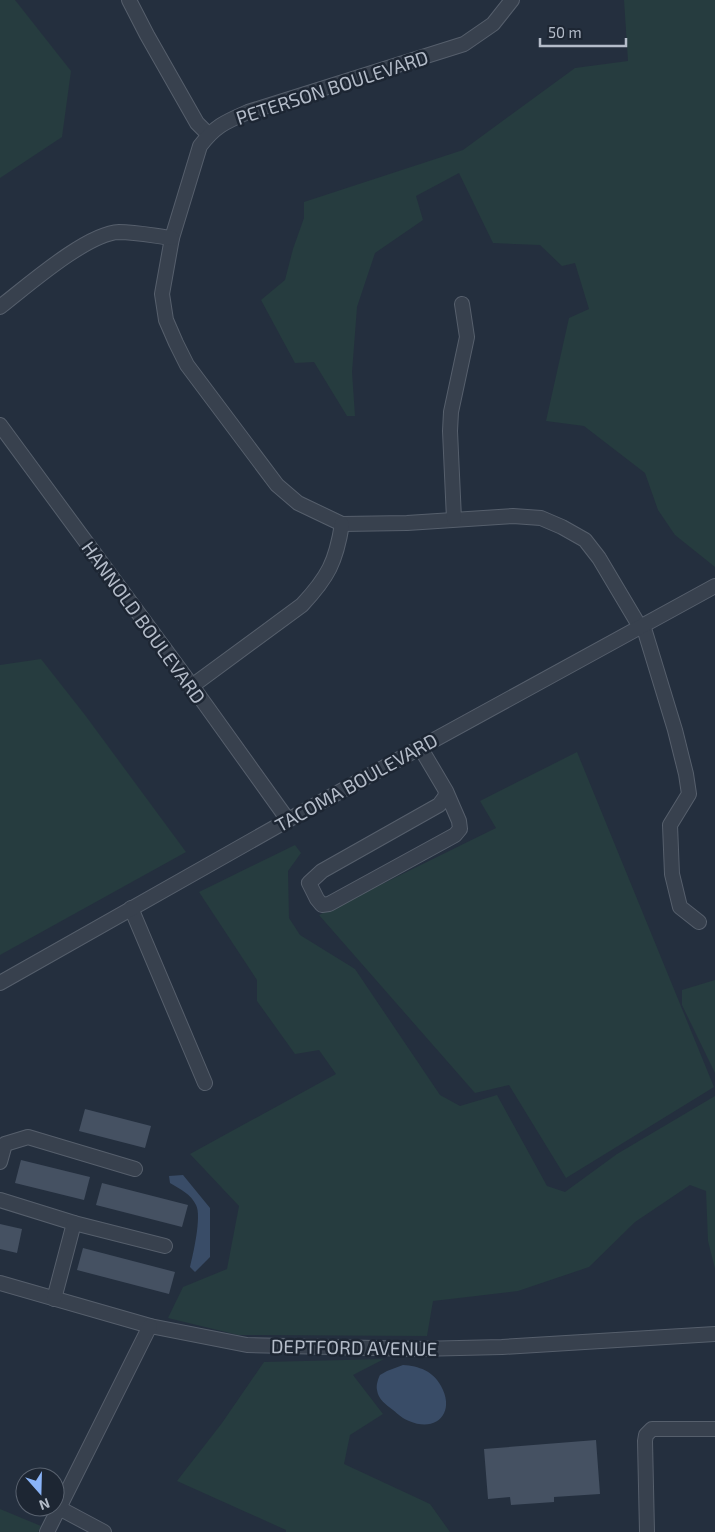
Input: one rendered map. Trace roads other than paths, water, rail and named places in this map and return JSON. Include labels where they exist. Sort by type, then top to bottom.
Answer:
[{"type":"street","points":[[129,0],[197,123],[209,135]]},
{"type":"street","name":"PETERSON BOULEVARD","points":[[512,0],[493,24],[464,44],[248,112],[222,123],[209,135],[200,146],[172,238],[162,294],[166,320],[187,365],[277,484],[298,503],[342,524],[390,524],[513,516],[541,518],[585,540],[599,558],[642,626],[675,730],[689,794],[670,825],[672,874],[680,907],[699,922]]},
{"type":"street","points":[[0,307],[68,256],[96,238],[117,232],[172,238]]},
{"type":"street","points":[[454,519],[450,431],[451,412],[467,337],[462,304]]},
{"type":"street","name":"HANNOLD BOULEVARD","points":[[0,425],[288,820]]},
{"type":"street","points":[[192,686],[302,605],[316,590],[328,574],[334,560],[342,524]]},
{"type":"street","name":"TACOMA BOULEVARD","points":[[0,983],[420,746],[715,586]]},
{"type":"street","points":[[420,746],[446,791],[459,821],[460,829],[455,835],[329,904],[322,905],[309,883],[314,877],[439,805],[445,797],[446,791]]},
{"type":"street","points":[[131,908],[205,1083]]},
{"type":"street","points":[[0,1162],[5,1144],[28,1136],[135,1169]]},
{"type":"street","points":[[0,1200],[74,1223],[165,1246]]},
{"type":"street","points":[[54,1299],[74,1223]]},
{"type":"street","name":"DEPTFORD AVENUE","points":[[0,1283],[150,1326],[247,1344],[398,1349],[474,1348],[715,1334]]},
{"type":"street","points":[[65,1496],[150,1326]]},
{"type":"street","points":[[647,1532],[644,1441],[646,1435],[652,1429],[715,1429]]},
{"type":"street","points":[[65,1511],[104,1532]]},
{"type":"street","points":[[47,1532],[54,1517]]},
{"type":"water","points":[[183,1175],[210,1208],[210,1257],[195,1272],[190,1267],[196,1236],[198,1210],[185,1192],[170,1183],[169,1176]]},
{"type":"water","points":[[403,1365],[425,1370],[441,1386],[445,1396],[445,1412],[435,1422],[419,1424],[407,1420],[385,1404],[379,1396],[377,1386],[380,1375]]}]
